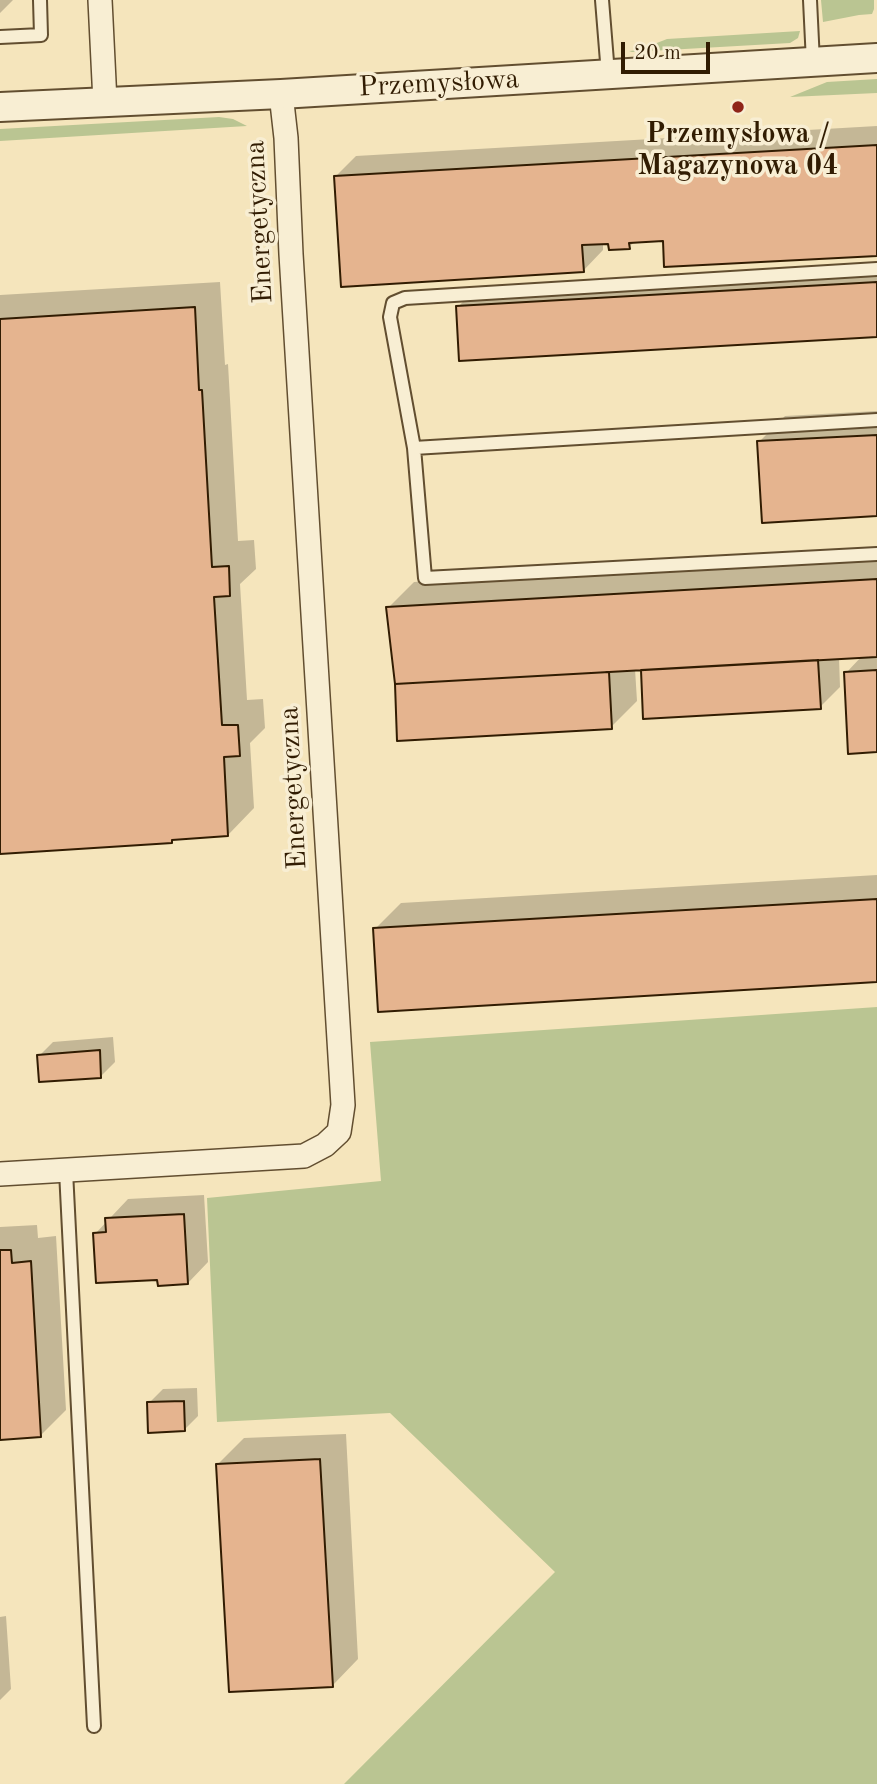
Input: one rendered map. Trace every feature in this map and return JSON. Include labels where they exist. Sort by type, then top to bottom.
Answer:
[{"type":"street","points":[[100,0],[105,102]]},
{"type":"street","name":"Przemysłowa","points":[[0,107],[281,94],[877,58]]},
{"type":"street","name":"Energetyczna","points":[[0,1174],[304,1156],[324,1145],[339,1132],[343,1105],[290,243],[286,138],[281,94]]},
{"type":"lane","points":[[0,37],[41,35],[40,0]]},
{"type":"lane","points":[[602,0],[608,74]]},
{"type":"lane","points":[[810,0],[813,62]]},
{"type":"lane","points":[[877,269],[405,298],[393,303],[390,317],[414,448],[425,578],[877,554]]},
{"type":"lane","points":[[414,448],[877,420]]},
{"type":"lane","points":[[66,1171],[94,1726]]},
{"type":"green space","points":[[821,0],[874,0],[874,9],[872,14],[823,22]]},
{"type":"green space","points":[[800,31],[798,38],[790,43],[629,51],[667,39]]},
{"type":"green space","points":[[877,79],[877,93],[790,97],[827,82]]},
{"type":"green space","points":[[219,117],[233,119],[247,126],[0,141],[0,129]]},
{"type":"green space","points":[[877,1007],[877,1784],[344,1784],[555,1572],[390,1413],[217,1422],[207,1198],[381,1181],[370,1042]]},
{"type":"building","points":[[877,145],[877,256],[664,267],[663,241],[629,243],[630,249],[609,250],[608,244],[582,245],[584,272],[341,287],[334,176]]},
{"type":"building","points":[[877,282],[877,337],[459,361],[456,306]]},
{"type":"building","points":[[195,307],[212,567],[229,566],[230,596],[214,597],[222,725],[238,725],[240,756],[224,757],[228,836],[172,840],[172,843],[0,854],[0,319]]},
{"type":"building","points":[[877,435],[877,516],[762,523],[757,441]]},
{"type":"building","points":[[877,579],[877,657],[395,684],[386,607]]},
{"type":"building","points":[[818,660],[821,709],[643,719],[641,670]]},
{"type":"building","points":[[877,670],[877,752],[848,754],[844,672]]},
{"type":"building","points":[[609,672],[612,729],[397,741],[395,684]]},
{"type":"building","points":[[877,899],[877,982],[378,1012],[373,928]]},
{"type":"building","points":[[100,1050],[101,1078],[39,1082],[37,1055]]},
{"type":"building","points":[[184,1214],[188,1284],[158,1286],[157,1280],[96,1283],[93,1233],[106,1232],[105,1218]]},
{"type":"building","points":[[0,1250],[11,1250],[12,1263],[31,1261],[41,1437],[0,1440]]},
{"type":"building","points":[[184,1401],[185,1431],[148,1433],[147,1402]]},
{"type":"building","points":[[320,1459],[333,1687],[229,1692],[216,1464]]},
{"type":"place","name":"Przemysłowa / Magazynowa 04","points":[[738,107]]}]
